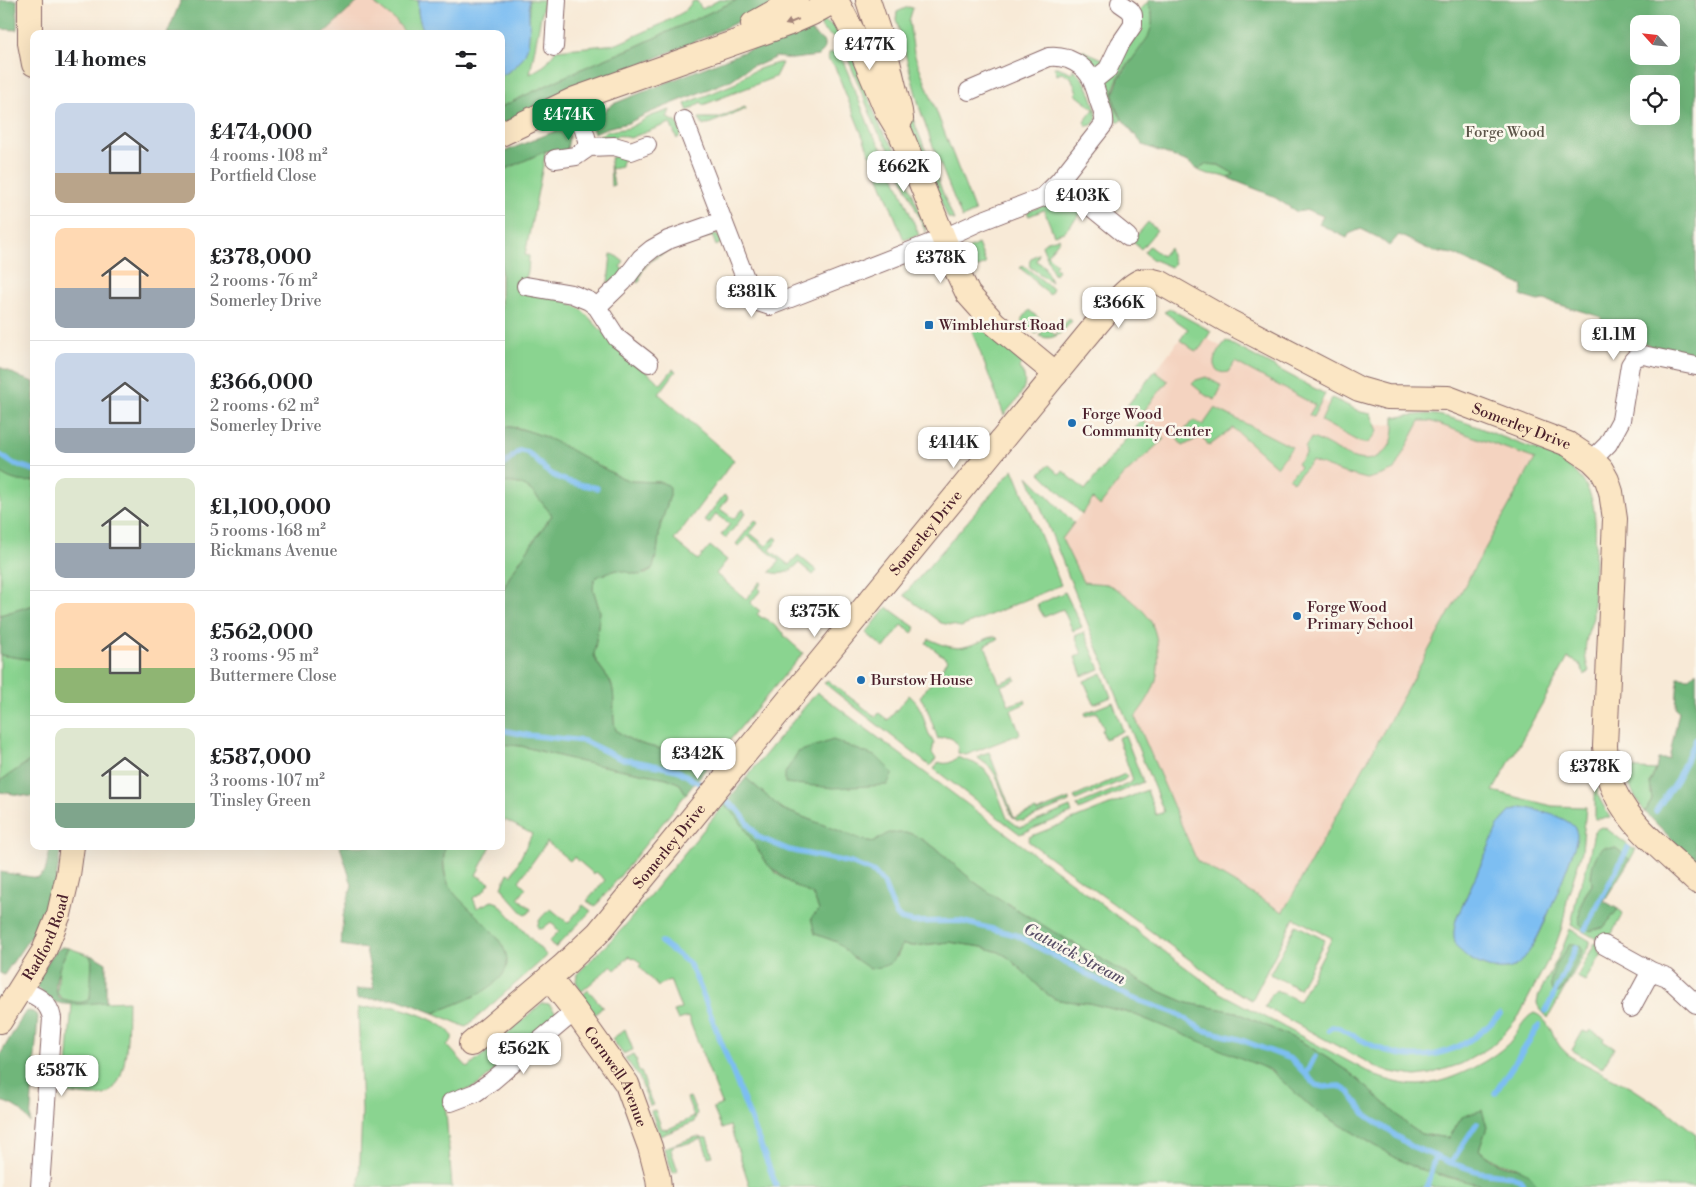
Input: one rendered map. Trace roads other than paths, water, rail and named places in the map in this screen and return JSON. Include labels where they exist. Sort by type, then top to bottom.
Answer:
[{"type":"street","points":[[30,0],[30,43]]},
{"type":"street","points":[[554,47],[557,0]]},
{"type":"street","points":[[704,52],[796,0]]},
{"type":"street","points":[[505,132],[574,99],[787,24],[836,0],[857,40],[886,109],[901,134],[968,294],[994,323],[1056,374]]},
{"type":"street","points":[[868,0],[887,58],[900,111],[901,134]]},
{"type":"street","points":[[1093,81],[1108,69],[1120,44],[1133,25],[1133,15],[1120,2]]},
{"type":"street","points":[[684,120],[752,296],[758,302],[770,306],[1038,199],[1048,193],[1059,181],[1104,124],[1104,115],[1093,81],[1084,68],[1055,56],[969,91]]},
{"type":"street","points":[[574,99],[589,147]]},
{"type":"street","points":[[555,159],[573,157],[589,147],[614,146],[631,151],[647,145]]},
{"type":"street","points":[[1059,181],[1128,237]]},
{"type":"street","points":[[597,307],[623,282],[641,258],[652,249],[668,240],[722,220]]},
{"type":"street","name":"Somerley Drive","points":[[471,1044],[549,978],[598,933],[1056,374],[1128,291],[1142,281],[1152,280],[1161,283],[1226,320],[1359,389],[1387,397],[1448,398],[1556,438],[1592,460],[1607,480],[1614,505],[1615,519],[1605,746],[1609,778],[1615,792],[1634,823],[1696,881]]},
{"type":"street","points":[[526,286],[572,294],[597,307],[617,338],[649,363]]},
{"type":"street","points":[[1592,460],[1608,444],[1621,420],[1630,365],[1633,359],[1638,355],[1643,355],[1696,366]]},
{"type":"street","name":"Radford Road","points":[[0,1021],[44,951],[59,914],[71,850]]},
{"type":"street","points":[[1604,945],[1651,971],[1667,977],[1694,999]]},
{"type":"street","points":[[1631,1008],[1651,971]]},
{"type":"street","name":"Cornwell Avenue","points":[[549,978],[617,1068],[631,1094],[650,1147],[657,1172],[658,1187]]},
{"type":"street","points":[[19,988],[45,1002],[50,1009],[52,1018],[40,1187]]},
{"type":"street","points":[[451,1102],[469,1095],[492,1081],[575,1011]]},
{"type":"water","points":[[418,0],[529,0],[529,34],[525,53],[520,61],[505,73],[505,30],[424,30],[418,9]]},
{"type":"water","points":[[1522,807],[1550,814],[1570,823],[1577,835],[1576,842],[1553,902],[1537,938],[1528,952],[1517,965],[1502,969],[1493,968],[1475,962],[1461,952],[1454,939],[1456,920],[1499,824],[1510,812]]},
{"type":"waterway","points":[[505,464],[518,452],[527,452],[545,469],[557,477],[597,488]]},
{"type":"waterway","name":"Gatwick Stream","points":[[0,455],[14,464],[30,469]]},
{"type":"waterway","name":"Gatwick Stream","points":[[505,731],[584,741],[619,758],[677,770],[710,790]]},
{"type":"waterway","points":[[1656,811],[1677,779],[1696,739]]},
{"type":"waterway","name":"Gatwick Stream","points":[[718,795],[738,810],[758,837],[789,850],[851,863],[875,873],[884,884],[896,914],[901,919],[913,922],[960,921],[1016,935],[1129,997],[1178,1014],[1203,1030],[1239,1039],[1291,1059],[1316,1085],[1324,1087],[1339,1086],[1349,1092],[1366,1115],[1411,1146],[1451,1163],[1479,1172],[1512,1176],[1520,1179],[1525,1187]]},
{"type":"waterway","points":[[1585,929],[1628,848]]},
{"type":"waterway","points":[[661,942],[689,963],[776,1185]]},
{"type":"waterway","points":[[1546,1011],[1576,947]]},
{"type":"waterway","points":[[1329,1030],[1332,1027],[1339,1028],[1372,1045],[1400,1055],[1432,1055],[1448,1051],[1476,1036],[1500,1014]]},
{"type":"waterway","points":[[1495,1093],[1539,1026]]},
{"type":"waterway","points":[[1306,1074],[1315,1056]]},
{"type":"waterway","points":[[1451,1163],[1477,1123]]},
{"type":"waterway","points":[[1427,1187],[1435,1156]]},
{"type":"place","name":"Wimblehurst Road","points":[[929,325]]},
{"type":"place","name":"Forge Wood Community Center","points":[[1072,423]]},
{"type":"place","name":"Forge Wood Primary School","points":[[1297,616]]},
{"type":"place","name":"Burstow House","points":[[861,680]]},
{"type":"park label","name":"Forge Wood","points":[[1505,132]]}]
